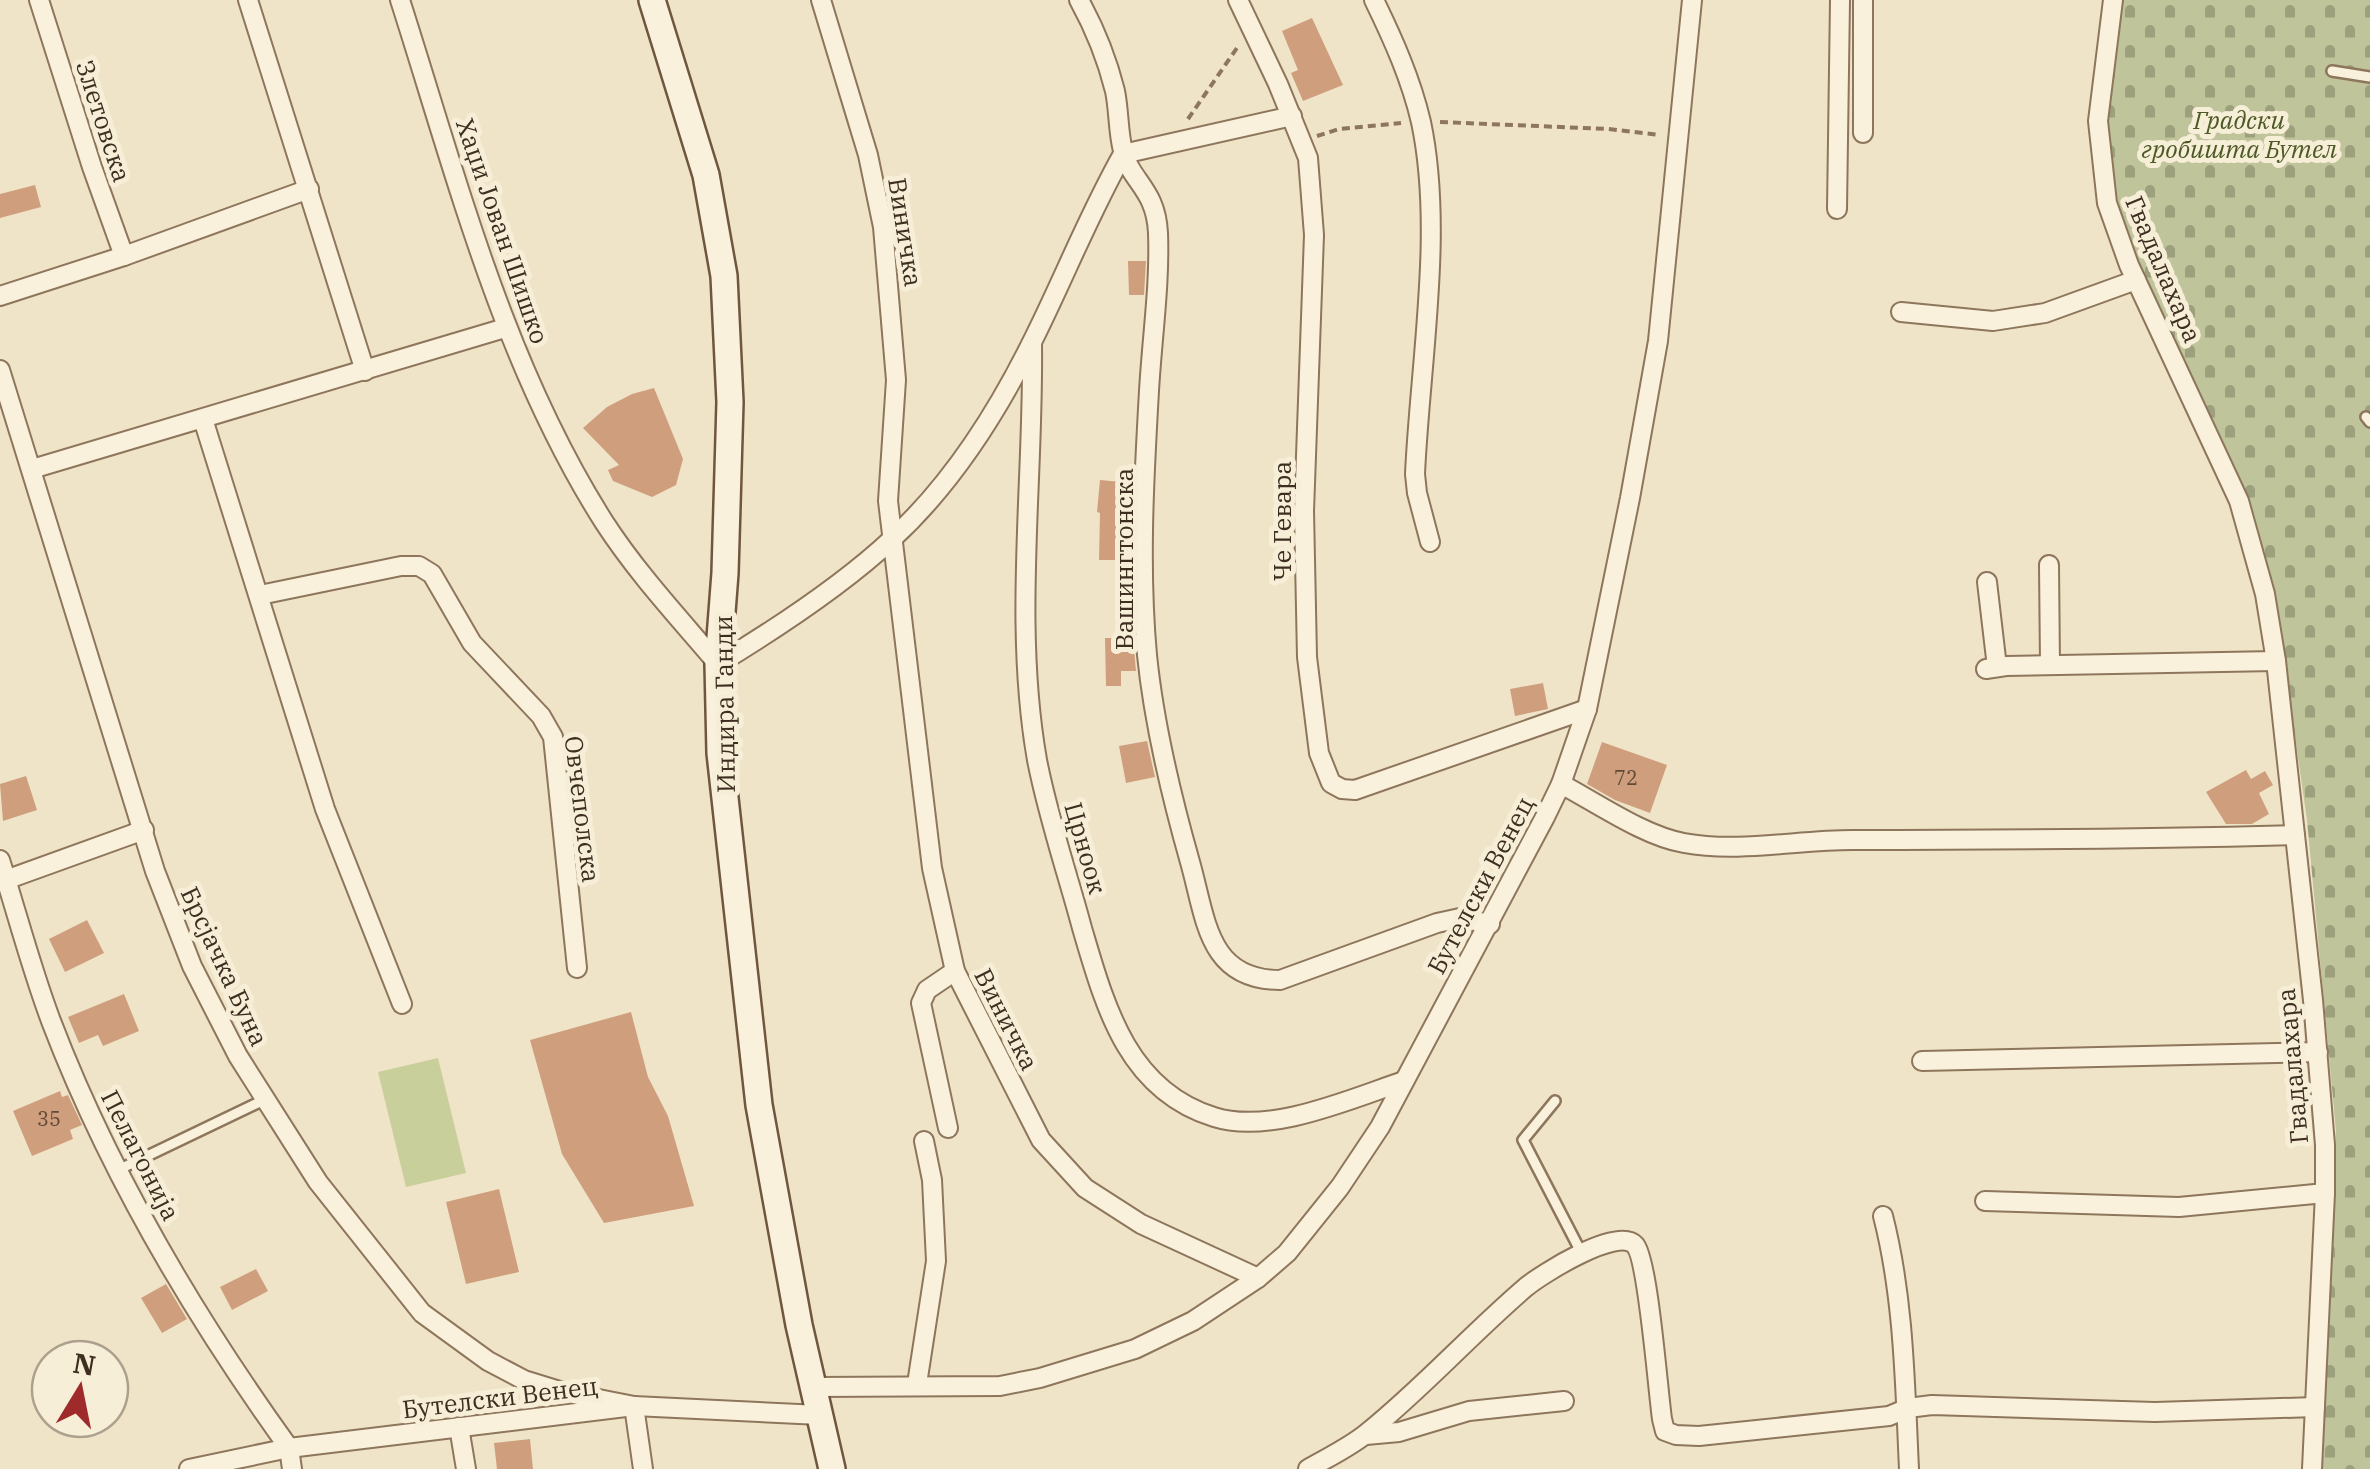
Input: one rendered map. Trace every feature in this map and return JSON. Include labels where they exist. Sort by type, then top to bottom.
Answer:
[{"type":"street","name":"Злетовска","points":[[40,0],[124,256]]},
{"type":"street","points":[[248,0],[365,371]]},
{"type":"street","name":"Хаџи Јован Шишко","points":[[400,0],[505,328],[569,462],[645,579],[718,664]]},
{"type":"street","name":"Индира Ганди","points":[[652,0],[706,175],[724,276],[730,402],[718,664],[720,753],[759,1105],[799,1325],[832,1469]]},
{"type":"street","name":"Виничка","points":[[821,0],[868,156],[883,227],[896,380],[888,501],[932,868],[955,971],[1040,1140],[1085,1188],[1141,1224],[1258,1278]]},
{"type":"street","name":"Че Гевара","points":[[1238,0],[1308,158],[1314,235],[1304,511],[1307,657],[1320,753],[1331,782],[1342,789],[1355,790],[1587,709]]},
{"type":"street","points":[[1374,0],[1396,43],[1421,122],[1428,173],[1430,225],[1416,494],[1430,542]]},
{"type":"street","name":"Бутелски Венец","points":[[814,1387],[1000,1386],[1077,1369],[1135,1349],[1193,1321],[1288,1253],[1340,1188],[1380,1127],[1490,924],[1560,784],[1587,709],[1658,341],[1692,0]]},
{"type":"street","points":[[1837,209],[1840,0]]},
{"type":"street","points":[[1863,0],[1863,133]]},
{"type":"street","name":"Гвадалахара","points":[[2113,0],[2100,89],[2098,138],[2112,226],[2239,502],[2265,594],[2276,661],[2318,1052],[2326,1193],[2312,1469]]},
{"type":"street","name":"Вашингтонска","points":[[1083,2],[1102,45],[1116,93],[1123,154],[1156,211],[1158,249],[1143,592],[1147,656],[1168,779],[1212,938],[1228,966],[1242,975],[1280,980],[1437,923],[1460,918],[1490,924]]},
{"type":"street","points":[[718,664],[784,622],[892,539],[951,474],[1032,343],[1123,154],[1292,116]]},
{"type":"street","points":[[1107,182],[1148,192]]},
{"type":"street","points":[[0,296],[309,189]]},
{"type":"street","points":[[1900,312],[1992,321],[2046,312],[2136,280]]},
{"type":"street","points":[[32,468],[505,328]]},
{"type":"street","name":"Црноок","points":[[1032,343],[1027,610],[1037,758],[1103,1002],[1117,1033],[1144,1074],[1179,1103],[1214,1118],[1247,1124],[1313,1110],[1404,1081]]},
{"type":"street","name":"Брсјачка Буна","points":[[0,370],[155,870],[192,966],[238,1056],[318,1182],[400,1290],[440,1329],[524,1380],[634,1406]]},
{"type":"street","points":[[204,419],[325,809],[402,1004]]},
{"type":"street","points":[[2049,565],[2050,665]]},
{"type":"street","name":"Овчеполска","points":[[260,595],[401,566],[419,566],[432,574],[472,643],[540,716],[553,737],[577,968]]},
{"type":"street","points":[[1987,582],[1991,668],[2276,661]]},
{"type":"street","points":[[1560,784],[1657,834],[1680,843],[1705,846],[1846,840],[2045,841],[2295,835]]},
{"type":"street","points":[[3,881],[144,830]]},
{"type":"street","name":"Пелагонија","points":[[0,860],[3,881],[50,1018],[118,1170],[188,1295],[289,1448]]},
{"type":"street","points":[[948,1128],[921,1003],[927,990],[955,971]]},
{"type":"street","points":[[1922,1061],[2318,1052]]},
{"type":"street","points":[[917,1384],[936,1261],[932,1180],[924,1141]]},
{"type":"street","points":[[1986,1201],[2179,1207],[2326,1193]]},
{"type":"street","points":[[1883,1216],[1891,1248],[1908,1408],[1909,1469]]},
{"type":"street","points":[[1308,1469],[1365,1436],[1529,1284],[1582,1254],[1620,1239],[1638,1247],[1665,1431],[1676,1435],[1699,1436],[1889,1416],[1908,1408],[1932,1405],[2155,1412],[2316,1407]]},
{"type":"street","points":[[1365,1436],[1399,1432],[1469,1411],[1564,1401]]},
{"type":"street","points":[[634,1406],[643,1469]]},
{"type":"street","name":"Бутелски Венец","points":[[189,1469],[289,1448],[634,1406],[820,1415]]},
{"type":"street","points":[[459,1428],[466,1469]]},
{"type":"street","points":[[289,1448],[292,1469]]},
{"type":"lane","points":[[2332,71],[2370,77]]},
{"type":"lane","points":[[118,1170],[265,1099]]},
{"type":"lane","points":[[1555,1100],[1523,1140],[1582,1254]]},
{"type":"path","points":[[1171,144],[1250,29]]},
{"type":"path","points":[[1303,141],[1339,129],[1421,122],[1678,137]]},
{"type":"green space","name":"Градски гробишта Бутел","points":[[2123,0],[2370,0],[2370,1469],[2317,1469],[2336,1131],[2307,820],[2274,590],[2258,533],[2242,489],[2141,280],[2120,225],[2106,148]]},
{"type":"green space","points":[[438,1058],[466,1173],[406,1187],[378,1072]]},
{"type":"building","points":[[1312,18],[1343,85],[1303,101],[1291,73],[1298,70],[1282,31]]},
{"type":"building","points":[[35,185],[41,207],[0,218],[0,194]]},
{"type":"building","points":[[1128,261],[1146,261],[1144,295],[1129,295]]},
{"type":"building","points":[[654,388],[683,459],[676,485],[652,497],[613,481],[608,470],[619,465],[583,428],[607,407]]},
{"type":"building","points":[[1122,476],[1132,477],[1130,560],[1099,560],[1100,480],[1121,482]]},
{"type":"building","points":[[1105,638],[1133,638],[1136,671],[1121,671],[1121,686],[1106,686]]},
{"type":"building","points":[[1543,683],[1548,709],[1515,716],[1510,689]]},
{"type":"building","points":[[1147,741],[1155,777],[1126,783],[1119,746]]},
{"type":"building","points":[[1602,742],[1667,765],[1650,813],[1587,784]]},
{"type":"building","points":[[2246,770],[2251,779],[2265,771],[2273,785],[2259,793],[2269,814],[2252,824],[2226,824],[2206,792]]},
{"type":"building","points":[[26,776],[37,810],[3,821],[0,784]]},
{"type":"building","points":[[87,920],[104,953],[65,972],[49,939]]},
{"type":"building","points":[[124,994],[139,1031],[103,1046],[98,1035],[79,1043],[68,1017]]},
{"type":"building","points":[[631,1012],[648,1077],[668,1116],[694,1206],[604,1223],[562,1154],[530,1040]]},
{"type":"building","points":[[60,1091],[62,1097],[68,1095],[82,1125],[70,1130],[73,1139],[32,1156],[13,1111]]},
{"type":"building","points":[[499,1189],[519,1272],[466,1284],[446,1202]]},
{"type":"building","points":[[256,1269],[268,1291],[232,1310],[220,1287]]},
{"type":"building","points":[[166,1284],[187,1319],[162,1333],[141,1298]]},
{"type":"building","points":[[530,1439],[533,1469],[497,1469],[494,1443]]}]
